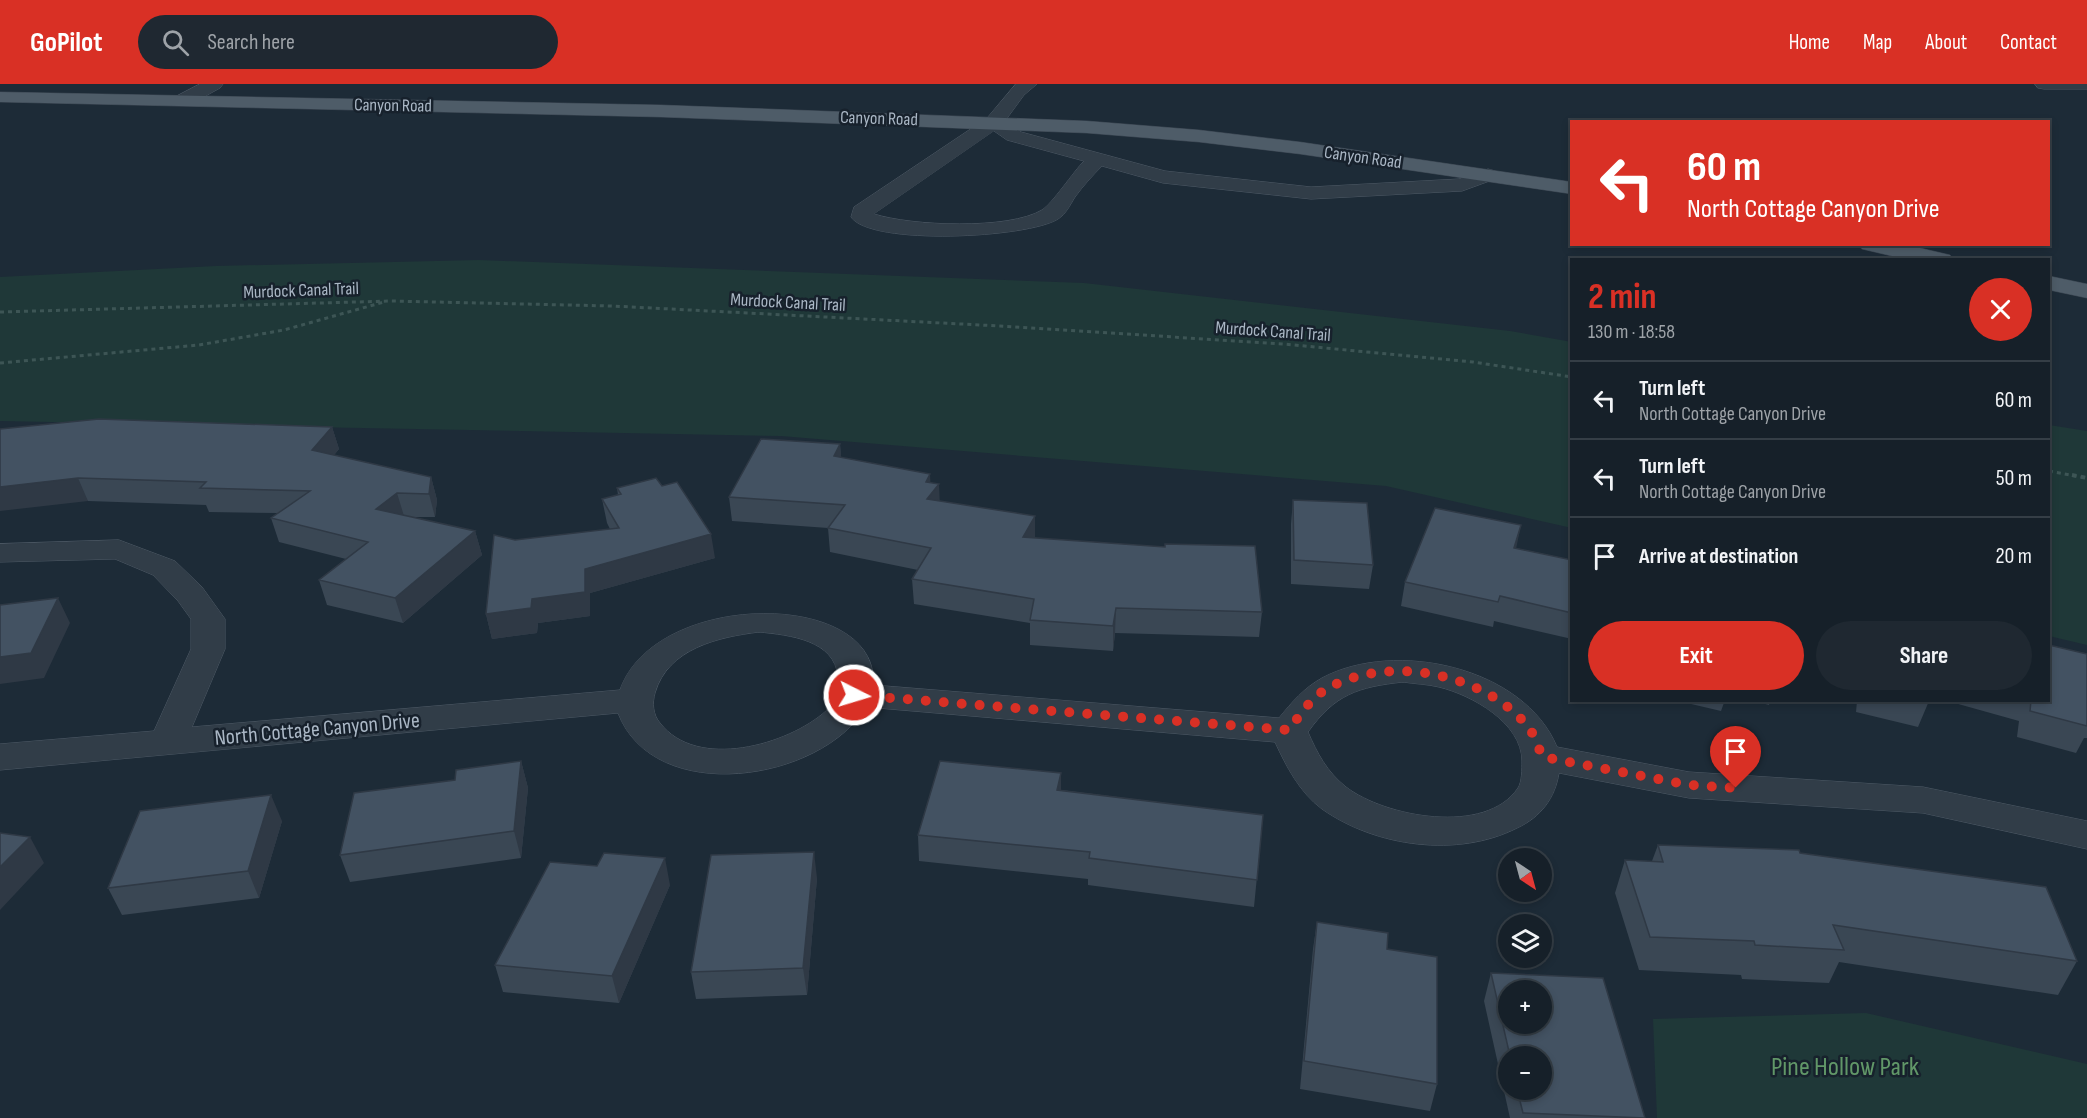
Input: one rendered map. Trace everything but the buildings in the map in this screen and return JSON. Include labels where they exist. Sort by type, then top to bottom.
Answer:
[{"type":"main road","name":"Canyon Road","points":[[0,97],[673,111],[994,122],[1199,136],[1488,174],[1570,188]]},
{"type":"main road","points":[[1879,246],[1933,258]]},
{"type":"main road","points":[[2050,283],[2087,291]]},
{"type":"street","name":"Canyon Road","points":[[182,101],[214,84]]},
{"type":"street","points":[[1028,84],[1018,91],[994,122],[862,212],[862,217],[881,223],[969,230],[1014,228],[1034,224],[1054,213],[1085,171],[1098,158]]},
{"type":"street","points":[[2044,84],[2084,84]]},
{"type":"street","points":[[2058,84],[2087,100]]},
{"type":"street","points":[[994,122],[1014,136],[1163,177],[1302,193],[1454,186],[1473,182],[1488,174]]},
{"type":"street","points":[[0,553],[119,549],[164,568],[190,594],[208,619],[208,649],[168,741]]},
{"type":"street","points":[[759,622],[804,628],[824,635],[845,651],[856,672],[854,695],[842,717],[819,736],[788,752],[751,760],[715,761],[681,754],[655,740],[639,722],[634,700],[642,676],[661,655],[689,638],[723,626],[759,622]]},
{"type":"street","points":[[1403,671],[1443,677],[1472,686],[1506,706],[1530,729],[1543,757],[1536,794],[1515,814],[1480,828],[1424,831],[1378,821],[1334,798],[1308,773],[1289,730],[1306,707],[1328,687],[1360,675],[1403,671]]},
{"type":"street","points":[[854,695],[1289,730]]},
{"type":"street","name":"North Cottage Canyon Drive","points":[[0,757],[634,700]]},
{"type":"street","points":[[1543,757],[1689,785],[1923,800],[2081,838]]},
{"type":"path","name":"Murdock Canal Trail","points":[[0,312],[391,301],[612,306],[1024,327],[1403,354],[1570,376]]},
{"type":"path","points":[[0,363],[199,345],[284,330],[391,301]]},
{"type":"path","points":[[2050,471],[2087,478]]},
{"type":"green space","points":[[479,260],[1084,283],[1510,331],[1570,342],[1570,528],[1386,486],[781,436],[0,421],[0,277],[216,266]]},
{"type":"green space","points":[[2050,425],[2087,431],[2087,645],[2050,636]]},
{"type":"green space","name":"Pine Hollow Park","points":[[1866,1013],[2087,1064],[2087,1118],[1657,1118],[1653,1019]]},
{"type":"route","points":[[854,695],[1289,730],[1306,707],[1328,687],[1360,675],[1403,671],[1443,677],[1472,686],[1506,706],[1530,729],[1543,757],[1689,785],[1736,788]]}]
